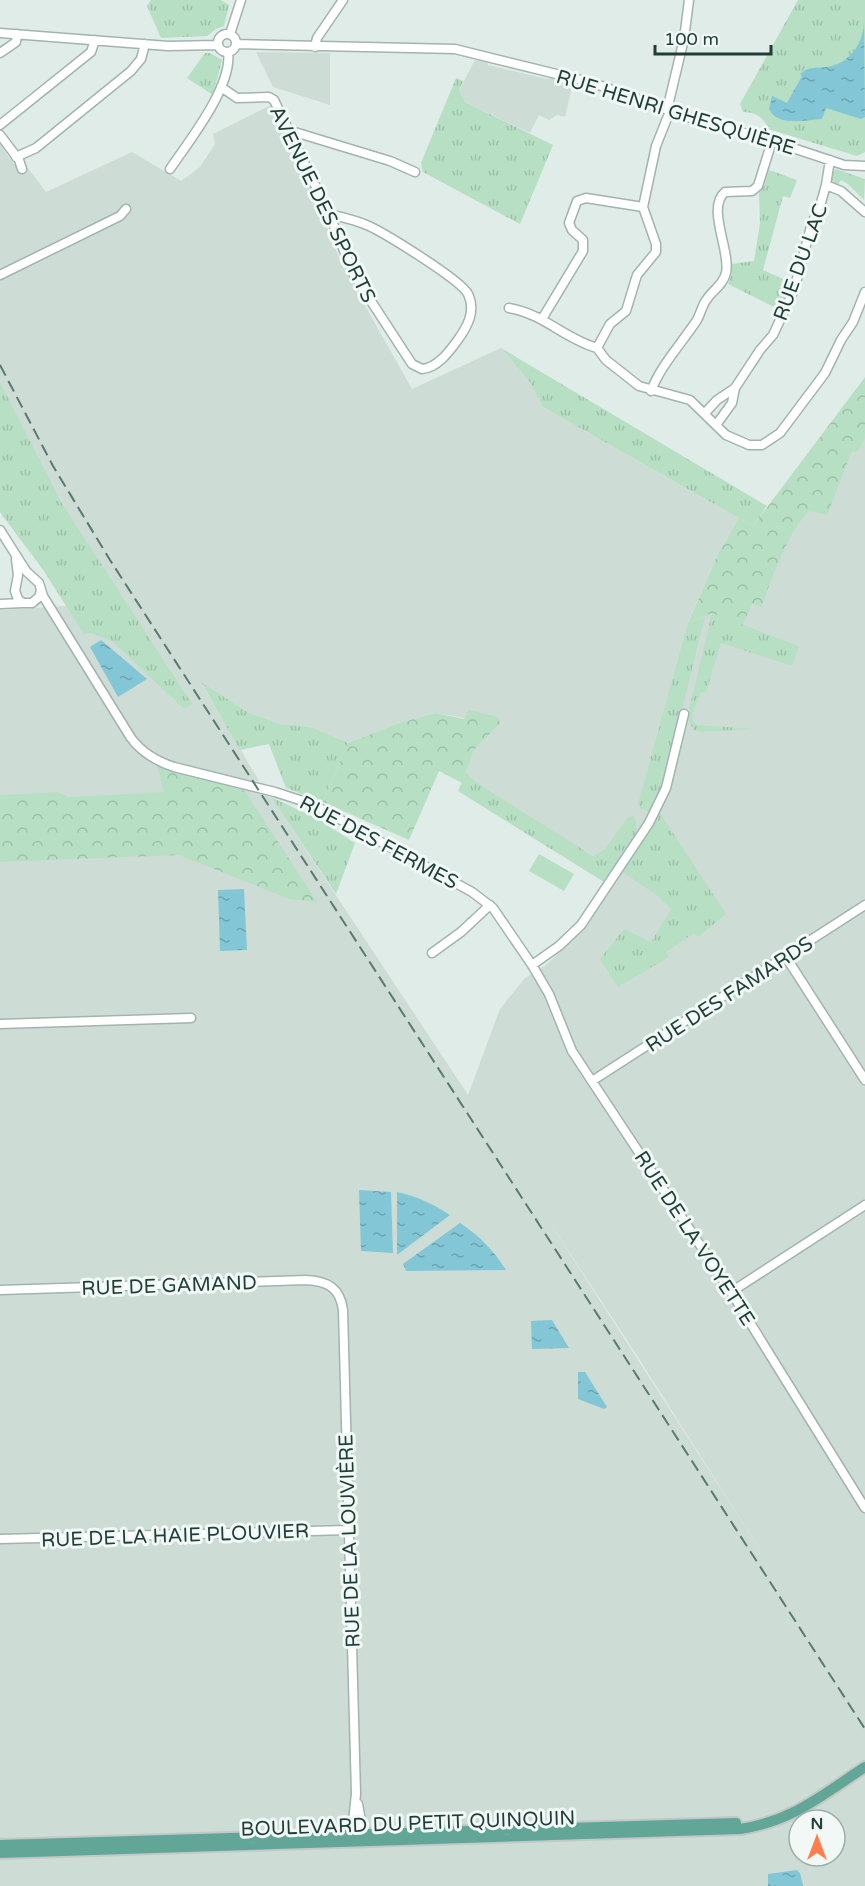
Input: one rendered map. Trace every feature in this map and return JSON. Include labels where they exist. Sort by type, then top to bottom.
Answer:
[{"type":"main road","name":"BOULEVARD DU PETIT QUINQUIN","points":[[0,1853],[730,1823],[774,1817],[812,1802],[865,1767]]},
{"type":"main road","name":"BOULEVARD DU PETIT QUINQUIN","points":[[0,1845],[351,1839]]},
{"type":"street","points":[[230,34],[241,0]]},
{"type":"street","points":[[315,47],[317,38],[343,0]]},
{"type":"street","points":[[597,348],[610,324],[626,311],[637,275],[656,252],[656,244],[644,207],[656,146],[669,111],[684,39],[689,0]]},
{"type":"street","points":[[0,33],[175,46],[218,45]]},
{"type":"street","points":[[0,53],[16,42],[17,34]]},
{"type":"street","points":[[218,45],[221,50],[228,52],[233,50],[236,44],[235,38],[230,34]]},
{"type":"street","points":[[218,45],[221,36],[230,34]]},
{"type":"street","points":[[0,125],[91,52],[95,40]]},
{"type":"street","points":[[16,157],[36,148],[131,71],[141,59],[145,44]]},
{"type":"street","name":"RUE HENRI GHESQUIÈRE","points":[[236,44],[455,50],[593,83],[713,126],[772,141],[850,166],[865,166]]},
{"type":"street","points":[[170,170],[214,102],[228,65],[228,52]]},
{"type":"street","name":"AVENUE DES SPORTS","points":[[221,87],[237,98],[272,98],[329,214],[354,275],[405,355],[416,366],[427,368],[437,363],[450,350],[471,317],[470,301],[466,292],[454,280],[373,228],[329,214]]},
{"type":"street","points":[[288,130],[390,161],[415,172]]},
{"type":"street","points":[[0,135],[22,169]]},
{"type":"street","points":[[651,391],[657,378],[698,318],[706,299],[720,285],[726,274],[718,212],[720,197],[725,192],[752,190],[758,186],[772,141]]},
{"type":"street","name":"RUE DU LAC","points":[[716,425],[732,403],[735,388],[760,350],[773,335],[792,296],[812,223],[826,185],[830,160]]},
{"type":"street","points":[[826,185],[841,191],[865,212]]},
{"type":"street","points":[[542,319],[583,251],[583,240],[570,226],[569,221],[577,201],[586,198],[644,207]]},
{"type":"street","points":[[0,275],[120,216],[126,209]]},
{"type":"street","points":[[509,308],[527,312],[597,348],[606,360],[627,379],[639,386],[690,400],[730,437],[754,446],[767,443],[780,433],[828,369],[841,340],[854,322],[865,292]]},
{"type":"street","name":"RUE DU LAC","points":[[705,413],[717,400],[735,388]]},
{"type":"street","points":[[0,530],[26,571],[39,583],[41,589],[38,599],[27,603]]},
{"type":"street","points":[[14,550],[19,569],[16,596],[27,603]]},
{"type":"street","points":[[0,602],[23,578],[34,579]]},
{"type":"street","name":"RUE DES FERMES","points":[[41,589],[45,600],[57,615],[130,738],[152,758],[174,767],[275,792],[318,806],[472,892],[490,905],[532,965]]},
{"type":"street","points":[[0,602],[42,605],[57,615]]},
{"type":"street","points":[[532,965],[559,946],[581,925],[649,823],[666,788],[684,714]]},
{"type":"street","points":[[432,953],[461,932],[490,905]]},
{"type":"street","name":"RUE DES FAMARDS","points":[[592,1082],[865,905]]},
{"type":"street","points":[[786,957],[865,1080]]},
{"type":"street","name":"RUE DE LA VOYETTE","points":[[532,965],[549,994],[569,1045],[731,1292],[865,1508]]},
{"type":"street","points":[[0,1024],[191,1018]]},
{"type":"street","points":[[731,1292],[865,1205]]},
{"type":"street","name":"RUE DE GAMAND","points":[[0,1290],[306,1280],[324,1282],[336,1289]]},
{"type":"street","name":"RUE DE LA LOUVIÈRE","points":[[336,1289],[343,1310],[350,1530],[356,1794],[351,1839]]},
{"type":"street","name":"RUE DE LA HAIE PLOUVIER","points":[[0,1539],[350,1530]]},
{"type":"street","name":"RUE DE LA LOUVIÈRE","points":[[356,1794],[364,1838]]},
{"type":"shaded area","points":[[256,52],[330,53],[330,105],[273,87]]},
{"type":"shaded area","points":[[475,60],[547,79],[573,82],[565,117],[557,115],[549,120],[539,115],[530,133],[465,102],[459,90]]},
{"type":"shaded area","points":[[273,104],[323,216],[341,263],[412,389],[501,348],[529,381],[543,407],[739,518],[717,556],[688,622],[865,395],[865,1886],[0,1886],[0,610],[66,606],[44,571],[0,512],[0,145],[19,171],[28,168],[46,192],[132,152],[181,181],[200,167],[215,144],[213,134]],"holes":[[[201,683],[249,713],[281,724],[313,730],[348,743],[399,723],[435,713],[500,724],[474,750],[462,783],[621,871],[585,928],[546,965],[525,978],[500,1009],[468,1095],[271,797],[245,790],[238,778],[259,781]],[[543,1212],[632,1348],[766,1559]]]},
{"type":"green space","points":[[151,0],[221,0],[229,5],[224,26],[207,36],[161,38],[147,6]]},
{"type":"green space","points":[[798,0],[865,0],[865,152],[857,156],[768,129],[758,116],[743,112],[740,104]]},
{"type":"green space","points":[[205,53],[210,53],[222,60],[213,95],[187,78]]},
{"type":"green space","points":[[456,78],[463,81],[459,90],[465,102],[553,145],[520,224],[423,172],[421,163]]},
{"type":"green space","points":[[836,169],[865,179],[864,200],[848,184],[841,180],[838,185],[832,181],[831,173]]},
{"type":"green space","points":[[769,170],[797,180],[790,198],[783,196],[763,270],[790,282],[778,309],[728,284],[732,274],[732,264],[754,261],[760,223],[759,193],[765,184]]},
{"type":"green space","points":[[501,348],[767,506],[753,526],[543,407],[529,381]]},
{"type":"green space","points":[[865,377],[865,439],[857,452],[852,451],[827,515],[809,511],[793,532],[761,607],[752,604],[743,625],[712,613],[688,623],[717,556],[739,518],[753,526]]},
{"type":"green space","points":[[0,382],[61,502],[192,704],[184,709],[112,641],[91,633],[84,634],[44,571],[0,512]]},
{"type":"green space","points":[[712,613],[799,646],[792,666],[721,643],[706,693],[701,692],[692,715],[693,721],[697,725],[757,729],[700,732],[694,730],[689,722],[688,714]]},
{"type":"green space","points":[[705,617],[665,778],[649,811],[642,810],[638,804],[688,623]]},
{"type":"green space","points":[[201,682],[249,713],[281,724],[313,728],[348,743],[323,802],[286,788],[269,744],[240,750]]},
{"type":"green space","points":[[469,710],[498,717],[500,724],[474,750],[462,783],[439,771],[409,840],[323,802],[348,743],[399,723],[435,713],[464,719]]},
{"type":"green space","points":[[157,765],[245,791],[317,902],[289,899],[179,855],[0,862],[0,795],[57,792],[69,797],[164,792]]},
{"type":"green space","points":[[466,773],[477,783],[593,856],[604,850],[628,817],[634,816],[636,834],[633,843],[604,882],[458,791]]},
{"type":"green space","points":[[271,797],[318,819],[355,843],[336,894]]},
{"type":"green space","points":[[660,813],[726,914],[698,937],[694,933],[666,952],[669,957],[618,987],[600,959],[624,929],[651,942],[671,909],[658,896],[621,871]]},
{"type":"green space","points":[[539,854],[574,874],[564,891],[529,871]]},
{"type":"water","points":[[864,23],[865,117],[861,119],[826,108],[822,119],[792,121],[773,115],[769,109],[772,96],[787,103],[803,71],[842,62],[858,45]]},
{"type":"water","points":[[101,640],[147,679],[118,697],[90,647]]},
{"type":"water","points":[[244,889],[247,950],[220,951],[218,890]]},
{"type":"water","points":[[359,1190],[391,1192],[393,1253],[361,1251]]},
{"type":"water","points":[[397,1192],[425,1201],[450,1215],[397,1255]]},
{"type":"water","points":[[460,1223],[486,1244],[506,1270],[406,1271],[403,1264]]},
{"type":"water","points":[[552,1320],[569,1348],[532,1349],[531,1321]]},
{"type":"water","points":[[578,1372],[585,1372],[607,1407],[604,1409],[578,1399]]},
{"type":"water","points":[[797,1870],[803,1886],[768,1886],[768,1874]]},
{"type":"railway","points":[[0,365],[53,466],[110,560],[865,1729]]}]
